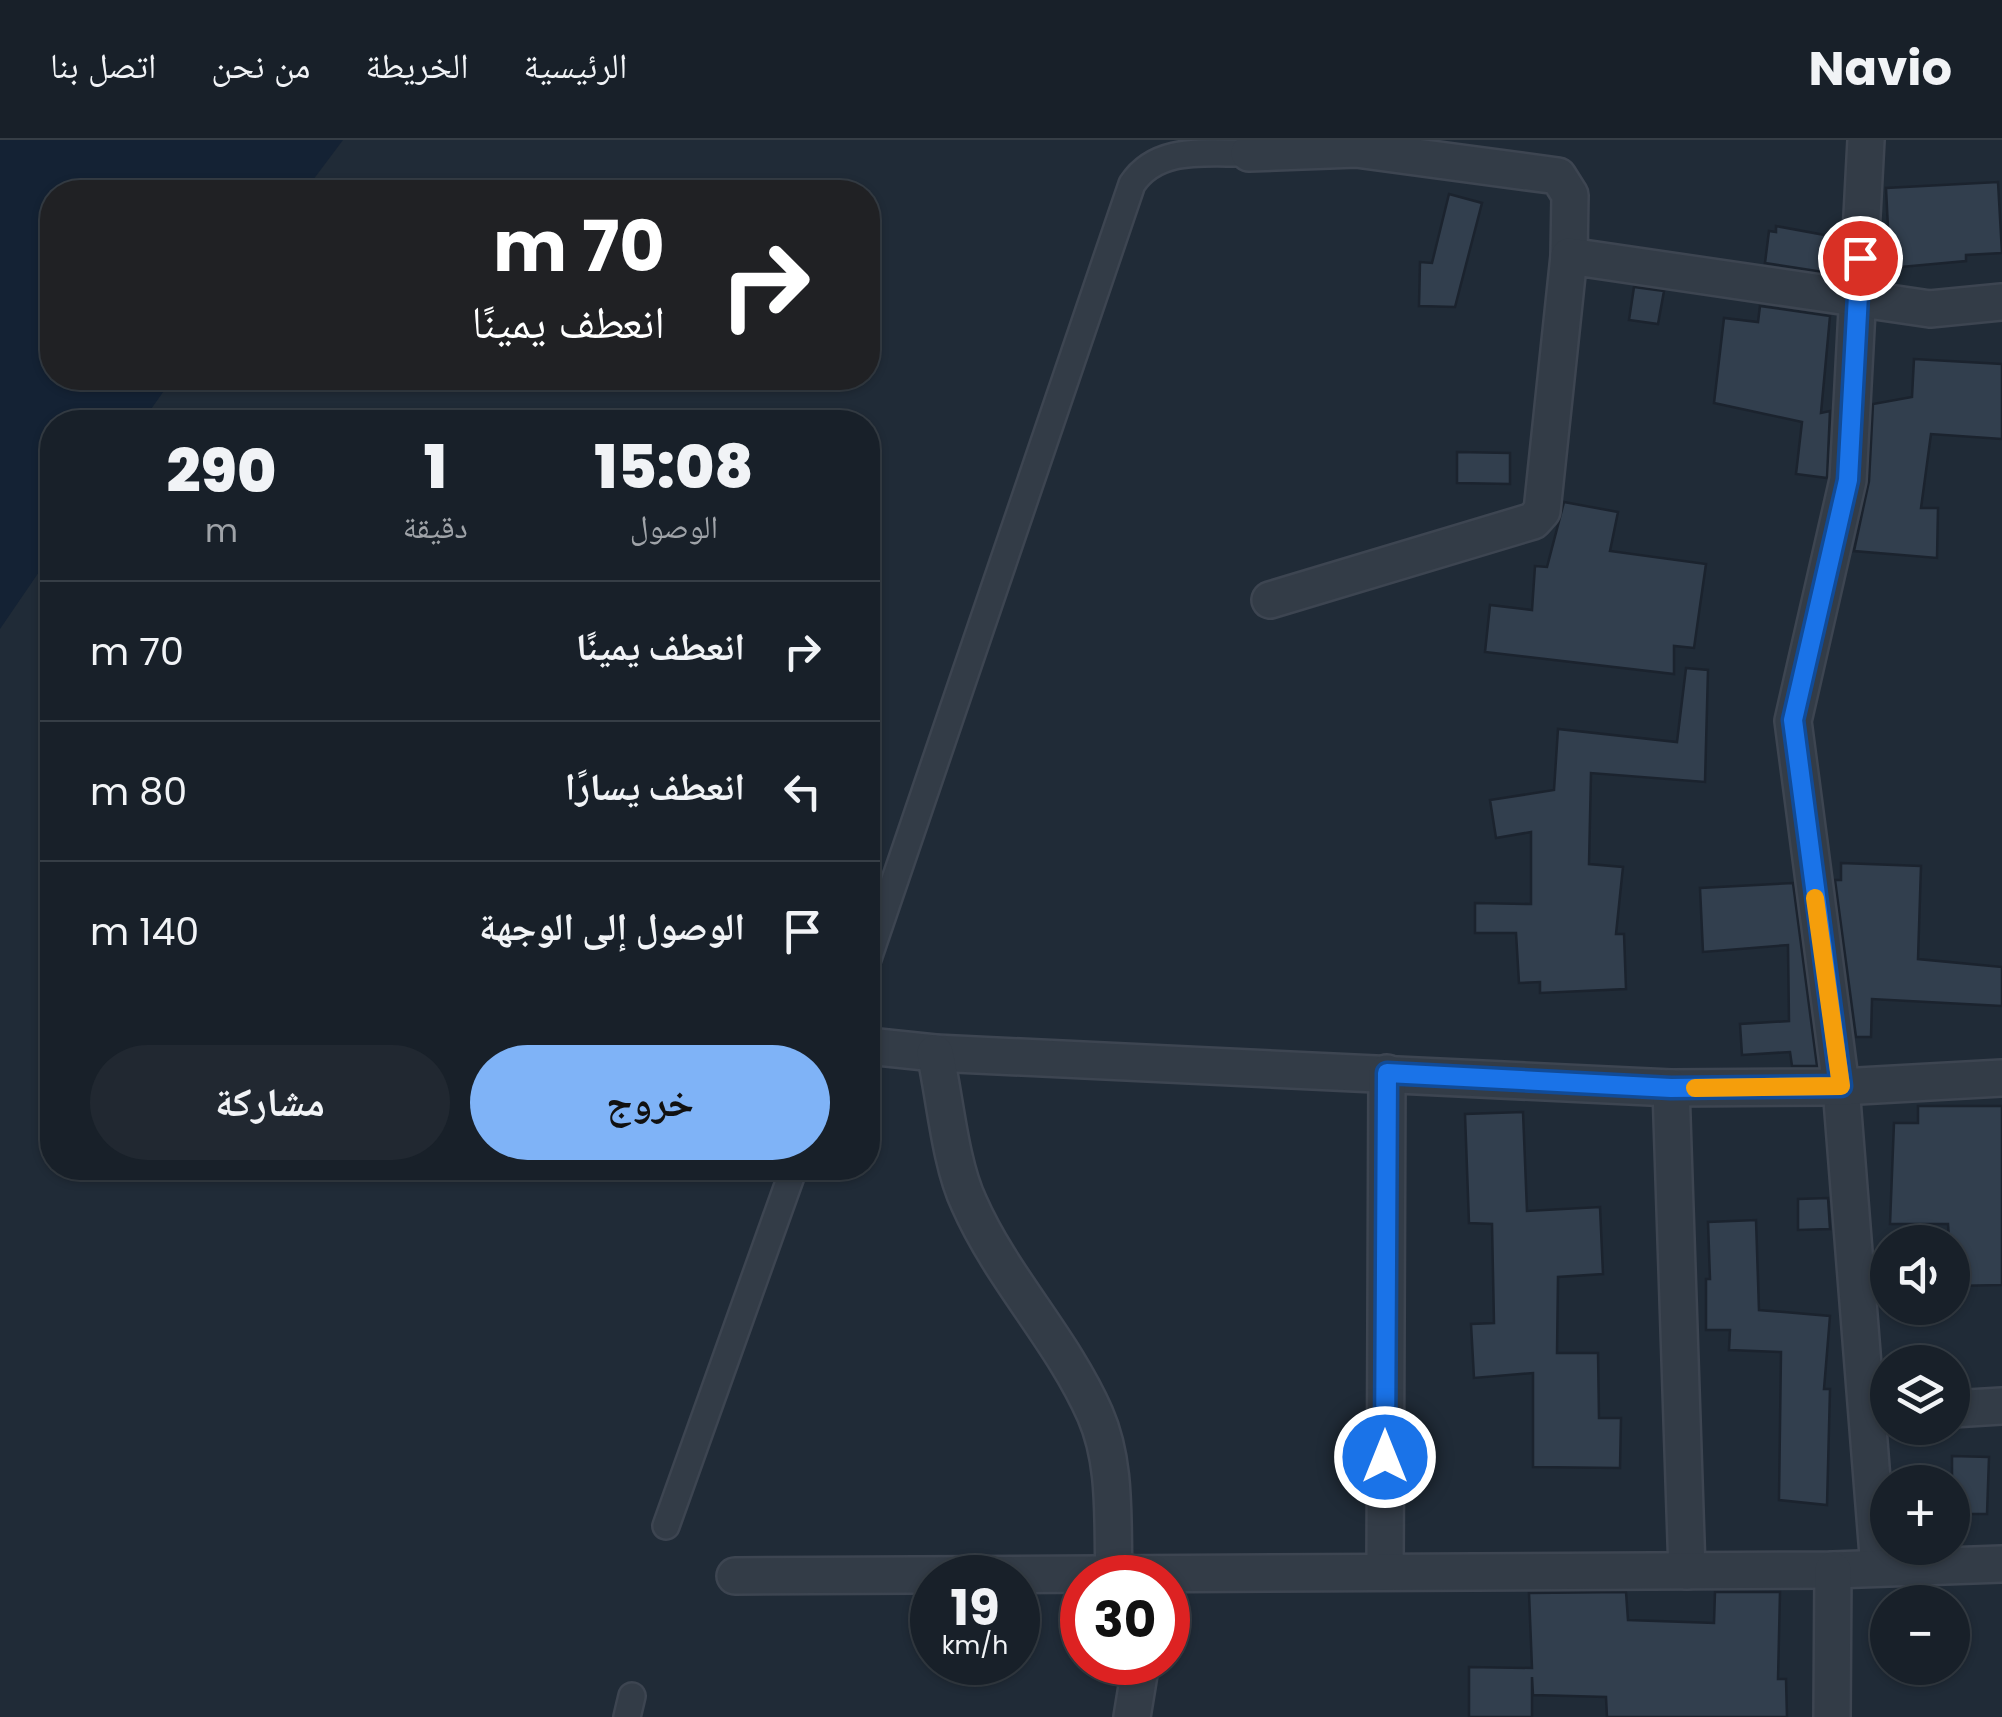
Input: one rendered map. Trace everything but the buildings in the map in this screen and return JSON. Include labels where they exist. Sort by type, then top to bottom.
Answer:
[{"type":"street","points":[[1866,140],[1848,480],[1840,527],[1800,673],[1793,720],[1841,1086],[1870,1349]]},
{"type":"street","points":[[880,924],[1132,184],[1143,167],[1164,156],[1356,150],[1558,176],[1570,195],[1569,256],[1542,511],[1532,521],[1270,600]]},
{"type":"street","points":[[1569,256],[1930,308],[2002,302]]},
{"type":"street","points":[[880,1047],[1671,1088],[1841,1086],[2002,1078]]},
{"type":"street","points":[[935,1053],[966,1199],[993,1252],[1036,1311],[1096,1415],[1111,1469],[1113,1555]]},
{"type":"street","points":[[1385,1572],[1387,1073]]},
{"type":"street","points":[[1671,1088],[1687,1571]]},
{"type":"street","points":[[666,1526],[790,1180]]},
{"type":"street","points":[[1970,1407],[2002,1406]]},
{"type":"street","points":[[1877,1445],[1879,1568]]},
{"type":"street","points":[[1190,1575],[1833,1570],[2002,1564]]},
{"type":"street","points":[[1832,1717],[1833,1570]]},
{"type":"street","points":[[735,1576],[1060,1574]]},
{"type":"street","points":[[1132,1717],[1137,1685]]},
{"type":"water","points":[[0,140],[343,140],[313,180],[40,180],[40,390],[165,390],[150,410],[40,410],[40,571],[0,629]]},
{"type":"slow traffic","points":[[1695,1088],[1841,1086],[1815,898]]},
{"type":"route","points":[[1385,1457],[1387,1073],[1671,1088],[1841,1086],[1793,720],[1800,673],[1840,527],[1848,480],[1860,258]]}]
